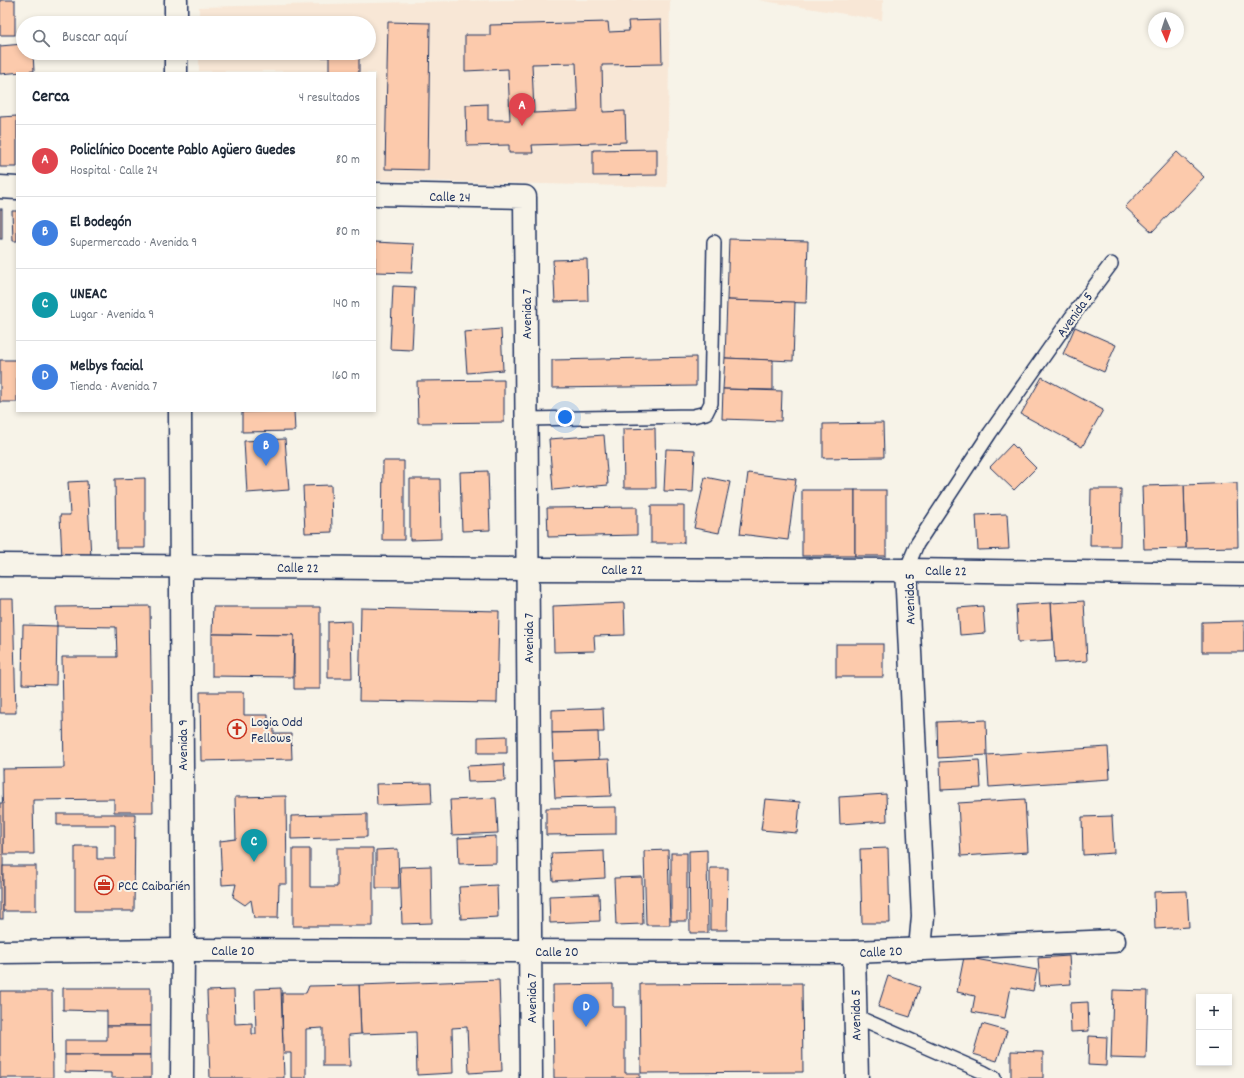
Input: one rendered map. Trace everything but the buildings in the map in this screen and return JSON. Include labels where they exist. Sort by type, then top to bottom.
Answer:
[{"type":"street","points":[[176,0],[176,16]]},
{"type":"street","points":[[176,60],[176,72]]},
{"type":"street","points":[[0,187],[16,188]]},
{"type":"street","name":"Calle 24","points":[[376,194],[525,197]]},
{"type":"street","name":"Avenida 7","points":[[525,197],[531,1078]]},
{"type":"street","name":"Avenida 9","points":[[180,412],[183,950],[182,1078]]},
{"type":"street","name":"Calle 22","points":[[0,565],[906,570],[1244,574]]},
{"type":"street","name":"Avenida 5","points":[[906,570],[923,916],[920,949]]},
{"type":"street","name":"Calle 20","points":[[0,952],[183,950],[854,952],[1114,941]]},
{"type":"street","name":"Avenida 5","points":[[854,952],[857,1078]]},
{"type":"lane","points":[[527,419],[693,416],[706,413],[711,403],[714,242]]},
{"type":"lane","name":"Avenida 5","points":[[906,570],[917,544],[990,433],[1070,319],[1111,264]]},
{"type":"lane","points":[[855,1016],[994,1078]]},
{"type":"shaded area","points":[[504,0],[670,0],[667,187],[376,180],[376,72],[199,71],[199,60],[376,60],[376,16],[199,16],[199,7]]},
{"type":"shaded area","points":[[758,0],[883,0],[882,20]]},
{"type":"place","name":"Policlínico Docente Pablo Agüero Guedes","points":[[522,126]]},
{"type":"place","name":"El Bodegón","points":[[266,466]]},
{"type":"place","name":"Logia Odd Fellows","points":[[237,729]]},
{"type":"place","name":"UNEAC","points":[[254,862]]},
{"type":"place","name":"PCC Caibarién","points":[[104,885]]},
{"type":"place","name":"Melbys facial","points":[[586,1027]]}]
